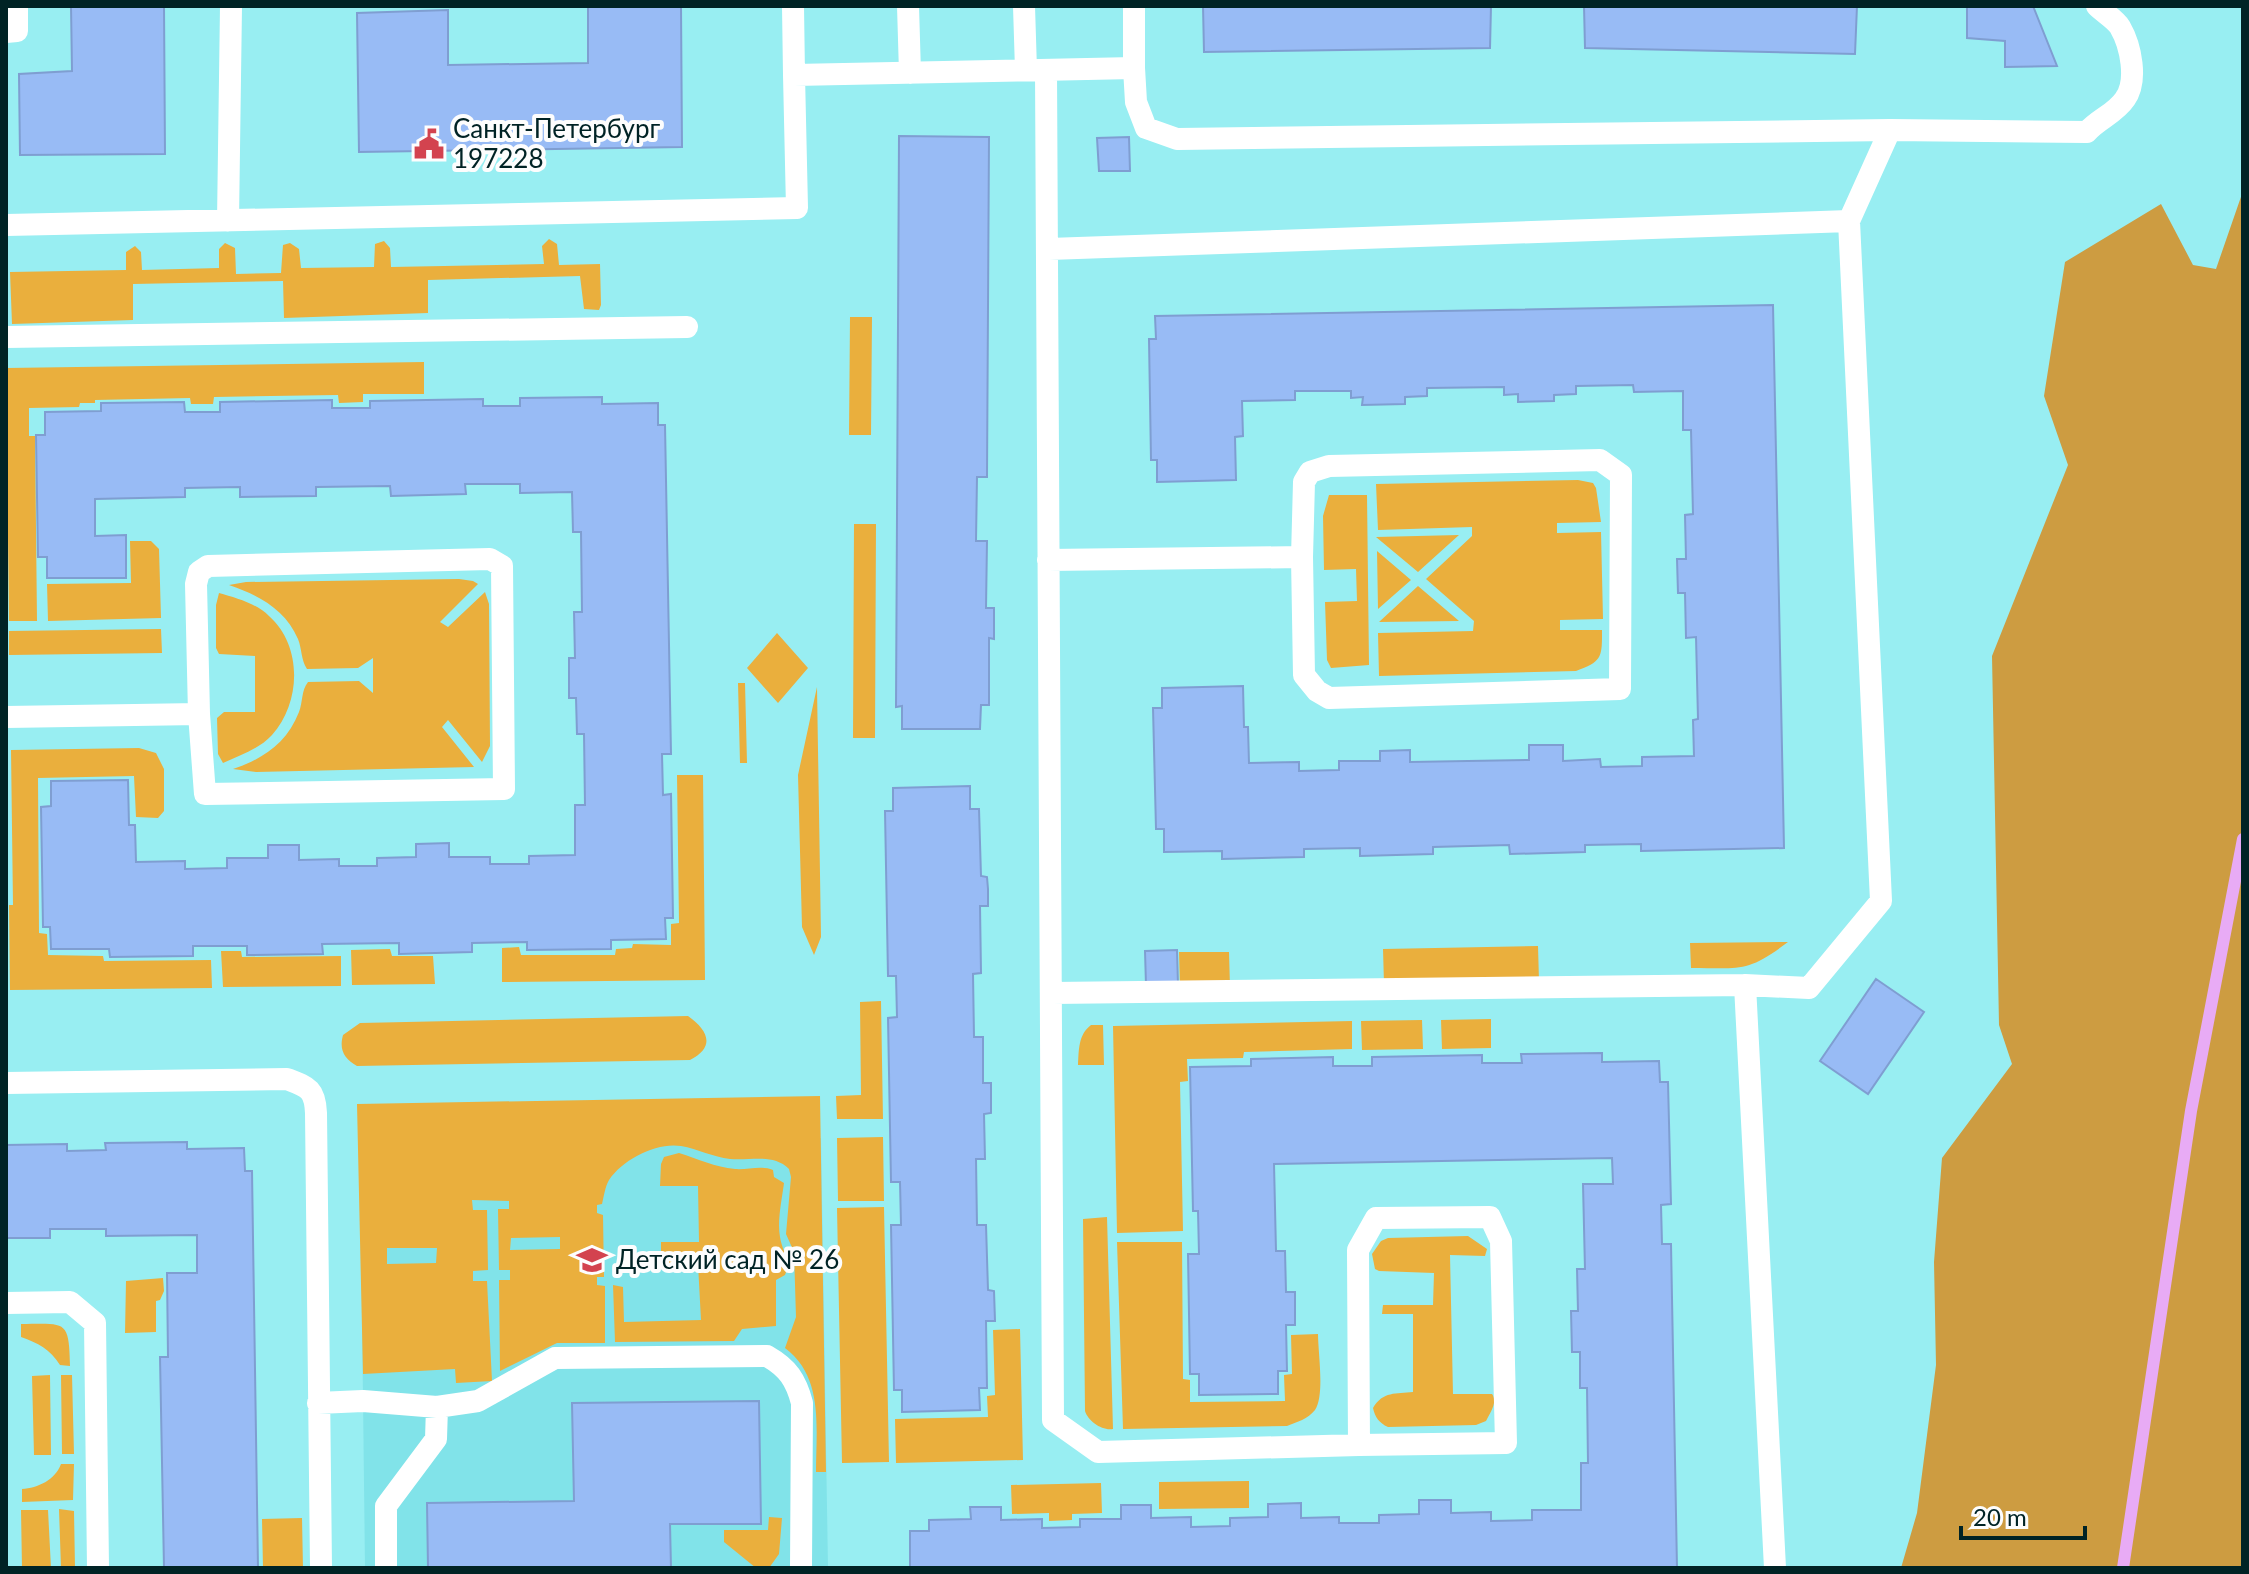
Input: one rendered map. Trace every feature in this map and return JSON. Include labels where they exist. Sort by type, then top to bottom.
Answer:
[{"type":"lane","points":[[6,32],[17,31],[17,6]]},
{"type":"lane","points":[[228,221],[231,6]]},
{"type":"lane","points":[[6,225],[797,208],[793,6]]},
{"type":"lane","points":[[908,6],[910,73]]},
{"type":"lane","points":[[1024,6],[1036,70],[1049,249],[1053,1420],[1098,1452],[1506,1443],[1501,1241],[1490,1217],[1376,1218],[1358,1250],[1359,1445]]},
{"type":"lane","points":[[1134,6],[1136,102],[1146,128],[1177,139],[1890,130],[2087,132],[2127,97],[2132,74],[2129,48],[2119,26],[2097,6]]},
{"type":"lane","points":[[794,75],[1134,68]]},
{"type":"lane","points":[[1052,993],[1745,985],[1809,988],[1881,901],[1849,221],[1890,130]]},
{"type":"lane","points":[[1049,249],[1849,221]]},
{"type":"lane","points":[[6,337],[687,327]]},
{"type":"lane","points":[[1600,460],[1621,475],[1620,689],[1329,698],[1317,691],[1304,675],[1302,557],[1304,482],[1310,472],[1329,466],[1600,460]]},
{"type":"lane","points":[[1048,560],[1302,557]]},
{"type":"lane","points":[[490,559],[502,566],[504,789],[205,794],[199,714],[196,584],[199,572],[208,566],[490,559]]},
{"type":"lane","points":[[6,717],[199,714]]},
{"type":"lane","points":[[1745,985],[1775,1568]]},
{"type":"lane","points":[[6,1083],[287,1079],[310,1090],[315,1099],[316,1113],[321,1568]]},
{"type":"lane","points":[[6,1303],[70,1302],[95,1323],[98,1568]]},
{"type":"lane","points":[[318,1403],[363,1401],[437,1407],[478,1401],[555,1358],[767,1356],[784,1366],[797,1382],[802,1403],[801,1568]]},
{"type":"lane","points":[[386,1568],[386,1506],[436,1439],[437,1407]]},
{"type":"shaded area","points":[[2243,191],[2243,1568],[1901,1568],[1917,1513],[1936,1365],[1934,1262],[1942,1158],[2012,1064],[1999,1025],[1992,656],[2068,465],[2044,396],[2065,262],[2161,204],[2193,265],[2216,269]]},
{"type":"shaded area","points":[[549,239],[557,244],[559,265],[600,264],[599,310],[584,309],[580,276],[428,280],[428,313],[284,318],[283,281],[133,284],[133,320],[12,324],[10,272],[126,270],[126,252],[135,246],[141,252],[142,270],[219,268],[219,249],[225,243],[235,248],[236,274],[281,273],[283,245],[290,243],[299,249],[301,268],[374,267],[375,244],[384,241],[390,248],[391,267],[544,264],[542,246]]},
{"type":"shaded area","points":[[850,317],[872,317],[871,435],[849,435]]},
{"type":"shaded area","points":[[424,362],[424,394],[363,394],[363,402],[339,403],[338,395],[214,397],[213,404],[191,404],[190,398],[95,400],[95,403],[80,403],[79,407],[29,408],[29,436],[35,436],[37,621],[9,621],[6,368]]},
{"type":"shaded area","points":[[1578,480],[1593,483],[1596,488],[1601,522],[1557,523],[1557,533],[1601,532],[1603,619],[1560,620],[1560,630],[1602,630],[1601,652],[1596,661],[1576,671],[1379,676],[1378,633],[1473,631],[1474,621],[1426,579],[1472,536],[1472,527],[1378,530],[1376,484]]},
{"type":"shaded area","points":[[1329,495],[1367,495],[1369,665],[1331,668],[1327,660],[1325,602],[1357,601],[1356,569],[1324,570],[1323,516]]},
{"type":"shaded area","points":[[854,524],[876,524],[875,738],[853,738]]},
{"type":"shaded area","points":[[1459,535],[1418,572],[1376,537]]},
{"type":"shaded area","points":[[130,541],[151,541],[159,549],[161,618],[48,621],[47,584],[131,583]]},
{"type":"shaded area","points":[[1377,551],[1411,580],[1378,609]]},
{"type":"shaded area","points":[[459,579],[478,584],[440,622],[448,627],[485,592],[489,604],[490,746],[482,762],[448,720],[442,727],[474,767],[256,772],[233,769],[264,755],[288,733],[299,712],[308,682],[359,681],[373,693],[373,658],[358,668],[307,669],[298,639],[286,619],[250,593],[229,585],[246,582]]},
{"type":"shaded area","points":[[1418,586],[1459,621],[1379,622]]},
{"type":"shaded area","points":[[219,593],[252,604],[264,611],[280,628],[293,658],[294,675],[289,707],[272,735],[256,748],[223,763],[218,754],[217,718],[224,712],[255,712],[255,656],[219,654],[216,648],[216,605]]},
{"type":"shaded area","points":[[161,629],[162,653],[9,655],[9,631]]},
{"type":"shaded area","points":[[777,633],[808,668],[778,703],[747,668]]},
{"type":"shaded area","points":[[738,683],[745,683],[747,763],[740,763]]},
{"type":"shaded area","points":[[817,687],[821,937],[814,955],[802,927],[798,775]]},
{"type":"shaded area","points":[[139,748],[156,753],[164,769],[164,811],[158,818],[136,817],[134,776],[38,778],[39,933],[47,934],[48,955],[103,956],[104,961],[211,960],[212,988],[10,990],[9,905],[13,905],[11,750]]},
{"type":"shaded area","points":[[677,775],[703,775],[705,980],[502,982],[502,948],[519,947],[521,955],[615,955],[616,949],[632,948],[633,944],[671,945],[671,924],[679,923]]},
{"type":"shaded area","points":[[1788,942],[1762,959],[1742,967],[1691,968],[1690,943]]},
{"type":"shaded area","points":[[1538,946],[1539,981],[1384,984],[1383,949]]},
{"type":"shaded area","points":[[390,949],[392,956],[433,956],[435,984],[352,985],[351,950]]},
{"type":"shaded area","points":[[221,951],[241,951],[242,957],[341,956],[341,986],[223,987]]},
{"type":"shaded area","points":[[1179,952],[1229,952],[1230,987],[1180,988]]},
{"type":"shaded area","points":[[881,1001],[883,1119],[837,1119],[836,1096],[861,1095],[860,1002]]},
{"type":"shaded area","points":[[688,1016],[706,1038],[703,1050],[690,1060],[357,1066],[342,1049],[343,1035],[360,1023]]},
{"type":"shaded area","points":[[1491,1019],[1491,1048],[1442,1049],[1441,1020]]},
{"type":"shaded area","points":[[1422,1020],[1423,1049],[1362,1050],[1361,1021]]},
{"type":"shaded area","points":[[1352,1021],[1352,1049],[1244,1052],[1243,1058],[1187,1059],[1188,1081],[1180,1082],[1183,1231],[1117,1233],[1113,1026]]},
{"type":"shaded area","points":[[1091,1025],[1103,1025],[1104,1065],[1078,1065],[1081,1038]]},
{"type":"shaded area","points":[[820,1096],[826,1472],[816,1472],[816,1421],[812,1388],[798,1360],[785,1348],[796,1317],[794,1252],[786,1234],[791,1177],[789,1169],[783,1164],[769,1159],[724,1158],[672,1145],[651,1149],[623,1165],[609,1180],[602,1204],[597,1205],[597,1213],[603,1215],[604,1277],[597,1277],[597,1285],[605,1286],[605,1343],[557,1343],[500,1371],[499,1280],[510,1280],[510,1270],[499,1270],[498,1209],[509,1209],[509,1201],[472,1200],[473,1210],[487,1210],[488,1270],[473,1271],[473,1281],[487,1281],[492,1381],[456,1383],[455,1369],[363,1374],[357,1104]],"holes":[[[560,1237],[560,1249],[510,1250],[511,1238]],[[387,1248],[437,1248],[436,1263],[387,1264]]]},
{"type":"shaded area","points":[[883,1137],[884,1201],[838,1201],[837,1138]]},
{"type":"shaded area","name":"Детский сад № 26","points":[[821,1138],[828,1568],[365,1568],[360,1146]]},
{"type":"shaded area","points":[[679,1153],[728,1168],[773,1170],[774,1177],[784,1183],[779,1231],[787,1265],[785,1275],[776,1280],[776,1326],[742,1329],[734,1341],[615,1342],[613,1285],[623,1287],[624,1322],[701,1320],[698,1264],[661,1265],[661,1242],[699,1242],[698,1186],[660,1186],[664,1157]]},
{"type":"shaded area","points":[[884,1207],[889,1462],[842,1463],[837,1208]]},
{"type":"shaded area","points":[[1107,1217],[1113,1429],[1096,1424],[1085,1411],[1083,1219]]},
{"type":"shaded area","points":[[1468,1236],[1487,1249],[1485,1256],[1450,1255],[1453,1394],[1492,1394],[1493,1408],[1486,1421],[1476,1425],[1388,1427],[1378,1419],[1373,1408],[1386,1396],[1413,1392],[1413,1314],[1382,1314],[1383,1305],[1433,1305],[1434,1273],[1379,1271],[1375,1269],[1372,1254],[1381,1241],[1388,1238]]},
{"type":"shaded area","points":[[1117,1242],[1182,1242],[1183,1379],[1190,1380],[1190,1402],[1285,1401],[1284,1375],[1292,1374],[1291,1335],[1318,1334],[1320,1384],[1315,1410],[1306,1418],[1287,1426],[1123,1429]]},
{"type":"shaded area","points":[[163,1278],[164,1291],[160,1300],[156,1301],[156,1332],[125,1333],[126,1281]]},
{"type":"shaded area","points":[[21,1324],[62,1327],[68,1340],[70,1366],[60,1365],[43,1347],[21,1337]]},
{"type":"shaded area","points":[[1020,1329],[1023,1460],[896,1463],[895,1419],[988,1417],[987,1396],[995,1395],[993,1330]]},
{"type":"shaded area","points":[[50,1375],[51,1455],[34,1455],[32,1376]]},
{"type":"shaded area","points":[[61,1375],[72,1375],[74,1454],[62,1454]]},
{"type":"shaded area","points":[[61,1464],[74,1464],[73,1500],[22,1502],[22,1489],[45,1482],[55,1475]]},
{"type":"shaded area","points":[[1249,1481],[1249,1508],[1159,1509],[1159,1482]]},
{"type":"shaded area","points":[[1101,1483],[1102,1513],[1072,1514],[1072,1520],[1049,1521],[1049,1513],[1012,1514],[1011,1485]]},
{"type":"shaded area","points":[[59,1509],[74,1511],[75,1568],[61,1568]]},
{"type":"shaded area","points":[[21,1510],[48,1510],[51,1568],[22,1568]]},
{"type":"shaded area","points":[[769,1517],[782,1518],[779,1554],[769,1568],[756,1568],[724,1542],[724,1530],[768,1530]]},
{"type":"shaded area","points":[[302,1518],[303,1568],[263,1568],[262,1519]]},
{"type":"building","points":[[71,6],[164,6],[165,154],[20,155],[19,74],[72,71]]},
{"type":"building","points":[[588,6],[681,6],[682,147],[359,152],[357,13],[448,10],[448,65],[588,63]]},
{"type":"building","points":[[1203,6],[1491,6],[1490,48],[1204,52]]},
{"type":"building","points":[[1584,6],[1857,6],[1855,54],[1585,48]]},
{"type":"building","points":[[1967,6],[2033,6],[2057,66],[2005,67],[2005,41],[1967,38]]},
{"type":"building","points":[[899,136],[989,137],[987,477],[977,477],[976,541],[987,541],[986,608],[994,608],[994,639],[989,638],[989,705],[981,705],[980,729],[902,729],[902,706],[896,707]]},
{"type":"building","points":[[1129,137],[1130,171],[1099,171],[1097,138]]},
{"type":"building","points":[[1773,305],[1784,848],[1641,851],[1641,844],[1585,845],[1585,852],[1510,854],[1509,845],[1433,847],[1433,854],[1360,856],[1360,848],[1304,849],[1304,857],[1222,859],[1222,851],[1164,852],[1164,829],[1156,829],[1153,708],[1162,708],[1162,688],[1243,686],[1249,763],[1299,762],[1299,771],[1339,770],[1339,761],[1380,761],[1380,751],[1410,750],[1410,762],[1529,760],[1529,745],[1563,745],[1563,761],[1600,759],[1601,767],[1642,766],[1642,757],[1694,756],[1693,720],[1698,719],[1696,637],[1686,638],[1685,593],[1678,593],[1677,559],[1686,559],[1685,515],[1693,514],[1691,430],[1683,430],[1683,391],[1634,392],[1633,385],[1576,386],[1576,394],[1554,395],[1554,401],[1518,402],[1518,394],[1504,395],[1504,387],[1427,388],[1427,396],[1405,397],[1405,404],[1362,405],[1363,397],[1351,398],[1351,391],[1295,391],[1295,400],[1242,401],[1243,436],[1235,437],[1236,480],[1157,482],[1157,460],[1151,460],[1149,339],[1156,339],[1155,316]]},
{"type":"building","points":[[602,397],[602,404],[658,403],[658,425],[665,425],[671,754],[662,754],[663,795],[671,794],[673,918],[665,918],[666,939],[611,940],[611,949],[527,950],[527,942],[472,943],[472,952],[399,954],[399,943],[322,944],[323,954],[247,955],[247,946],[193,946],[193,956],[110,957],[109,949],[51,949],[50,927],[43,927],[41,807],[51,806],[51,781],[128,780],[129,825],[135,825],[136,862],[185,861],[185,869],[227,868],[227,858],[268,858],[268,845],[299,845],[299,860],[339,859],[339,866],[377,866],[377,858],[416,857],[416,844],[449,843],[449,857],[490,857],[490,864],[529,864],[529,856],[575,855],[575,805],[585,805],[584,734],[577,734],[576,698],[569,698],[569,658],[575,658],[574,612],[582,612],[581,532],[573,532],[572,492],[520,493],[520,484],[465,484],[466,494],[391,496],[390,486],[316,487],[316,496],[240,497],[240,487],[185,488],[185,497],[95,499],[95,536],[126,535],[126,578],[47,578],[47,557],[38,557],[36,435],[45,435],[45,412],[101,411],[101,403],[184,402],[185,412],[220,412],[220,402],[332,400],[332,408],[370,408],[370,401],[483,399],[483,406],[520,406],[520,398]]},
{"type":"building","points":[[970,786],[970,809],[979,809],[981,876],[987,877],[988,889],[988,906],[980,906],[981,973],[973,974],[974,1037],[983,1037],[983,1083],[991,1083],[991,1113],[984,1114],[985,1159],[976,1159],[977,1225],[986,1225],[988,1290],[994,1291],[995,1321],[986,1321],[987,1388],[979,1388],[980,1410],[902,1412],[902,1390],[894,1390],[891,1225],[901,1225],[900,1182],[891,1182],[888,1018],[897,1017],[896,976],[888,976],[885,811],[893,811],[893,788]]},
{"type":"building","points":[[1177,950],[1178,985],[1146,985],[1145,951]]},
{"type":"building","points":[[1876,979],[1924,1012],[1868,1094],[1820,1061]]},
{"type":"building","points":[[1602,1053],[1602,1062],[1659,1061],[1660,1082],[1668,1082],[1671,1204],[1661,1205],[1662,1244],[1671,1244],[1677,1568],[910,1568],[910,1531],[929,1531],[929,1520],[971,1519],[970,1507],[1001,1507],[1001,1520],[1042,1519],[1042,1528],[1080,1527],[1080,1519],[1121,1519],[1121,1505],[1151,1505],[1151,1518],[1191,1517],[1191,1527],[1230,1526],[1230,1518],[1268,1517],[1268,1504],[1301,1503],[1301,1518],[1339,1517],[1339,1523],[1379,1523],[1379,1515],[1419,1514],[1419,1500],[1451,1500],[1451,1513],[1491,1512],[1491,1521],[1532,1520],[1532,1510],[1581,1510],[1581,1463],[1588,1463],[1587,1388],[1580,1388],[1580,1352],[1572,1352],[1571,1311],[1578,1311],[1577,1269],[1585,1269],[1583,1184],[1613,1184],[1612,1158],[1274,1164],[1276,1251],[1285,1251],[1286,1292],[1295,1292],[1295,1325],[1286,1325],[1287,1371],[1278,1371],[1278,1394],[1199,1395],[1199,1374],[1190,1374],[1188,1254],[1199,1254],[1198,1211],[1193,1211],[1190,1067],[1251,1066],[1251,1059],[1333,1057],[1333,1066],[1372,1066],[1372,1057],[1482,1055],[1482,1063],[1522,1063],[1521,1054]]},
{"type":"building","points":[[187,1142],[187,1149],[244,1148],[245,1171],[252,1171],[258,1568],[164,1568],[160,1357],[168,1357],[167,1273],[197,1273],[197,1235],[106,1236],[106,1229],[50,1229],[50,1238],[6,1238],[6,1145],[67,1144],[67,1151],[106,1150],[105,1143]]},
{"type":"building","points":[[759,1401],[761,1524],[670,1524],[671,1568],[428,1568],[427,1503],[574,1501],[572,1403]]},
{"type":"waterway","points":[[2123,1568],[2191,1111],[2243,839]]},
{"type":"place","name":"Санкт-Петербург 197228","points":[[429,144]]},
{"type":"place","name":"Детский сад № 26","points":[[592,1260]]}]
